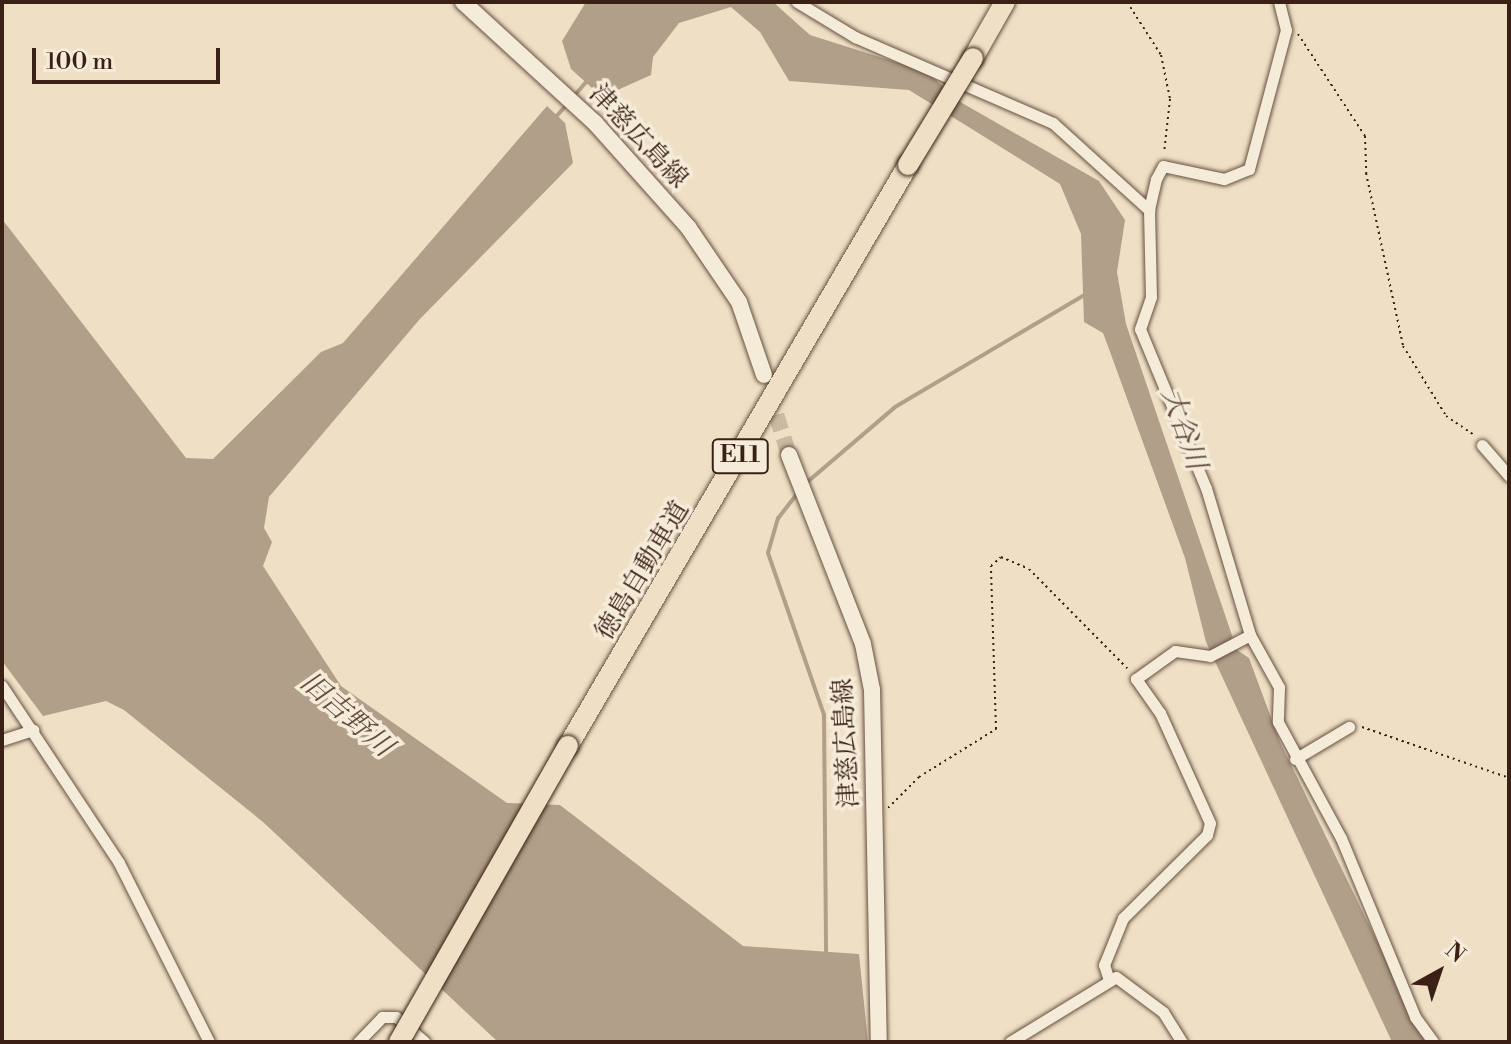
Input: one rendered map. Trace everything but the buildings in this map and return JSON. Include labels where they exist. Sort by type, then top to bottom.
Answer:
[{"type":"highway","name":"徳島自動車道","points":[[399,1042],[568,746],[1005,2]]},
{"type":"main road","name":"津慈広島線","points":[[463,2],[595,123],[688,227],[722,277],[764,375]]},
{"type":"main road","name":"津慈広島線","points":[[789,455],[863,644],[872,690],[879,1042]]},
{"type":"street","points":[[797,2],[855,37],[1053,123],[1149,210]]},
{"type":"street","points":[[1279,2],[1286,30],[1249,169],[1224,179],[1163,166],[1149,210],[1151,297],[1140,329],[1147,359],[1206,488],[1244,638],[1279,687],[1278,722],[1295,759],[1341,838],[1415,1017],[1433,1042]]},
{"type":"street","points":[[1482,445],[1509,476]]},
{"type":"street","points":[[1182,1042],[1149,999],[1108,977],[1104,965],[1123,918],[1207,835],[1210,823],[1160,713],[1136,679],[1175,651],[1210,656],[1244,638]]},
{"type":"street","points":[[2,686],[119,863],[209,1042]]},
{"type":"street","points":[[1295,759],[1349,727]]},
{"type":"street","points":[[2,740],[33,730]]},
{"type":"street","points":[[1010,1042],[1108,977]]},
{"type":"street","points":[[358,1042],[382,1017],[396,1017],[425,1042]]},
{"type":"path","points":[[1127,2],[1161,55],[1170,99],[1163,166]]},
{"type":"path","points":[[1286,30],[1297,33],[1365,136],[1366,173],[1403,346],[1446,416],[1482,445]]},
{"type":"path","points":[[875,821],[919,777],[996,729],[991,566],[1001,557],[1016,558],[1102,635],[1136,679]]},
{"type":"path","points":[[1349,727],[1509,778]]},
{"type":"water","points":[[586,2],[773,2],[810,35],[927,72],[962,103],[1099,181],[1125,220],[1117,272],[1126,324],[1237,650],[1249,658],[1280,742],[1426,1042],[1392,1042],[1206,642],[1185,558],[1103,333],[1084,322],[1081,234],[1060,184],[909,90],[789,81],[760,32],[731,7],[679,23],[653,57],[651,75],[602,97],[571,69],[562,41]]},
{"type":"water","name":"旧吉野川","points":[[547,106],[565,123],[573,163],[419,320],[269,497],[264,528],[272,542],[263,566],[341,686],[507,803],[560,805],[743,946],[859,954],[868,1042],[498,1042],[263,822],[124,710],[106,701],[43,716],[2,661],[2,219],[186,458],[213,459],[321,352],[343,343]]},
{"type":"waterway","points":[[574,96],[589,79]]},
{"type":"waterway","points":[[555,118],[568,103]]},
{"type":"waterway","points":[[805,484],[895,407],[1088,293]]},
{"type":"waterway","points":[[797,494],[778,518],[768,553],[824,715],[826,955]]},
{"type":"tunnel","points":[[769,392],[789,455]]},
{"type":"water label","name":"大谷川","points":[[1183,429]]}]
